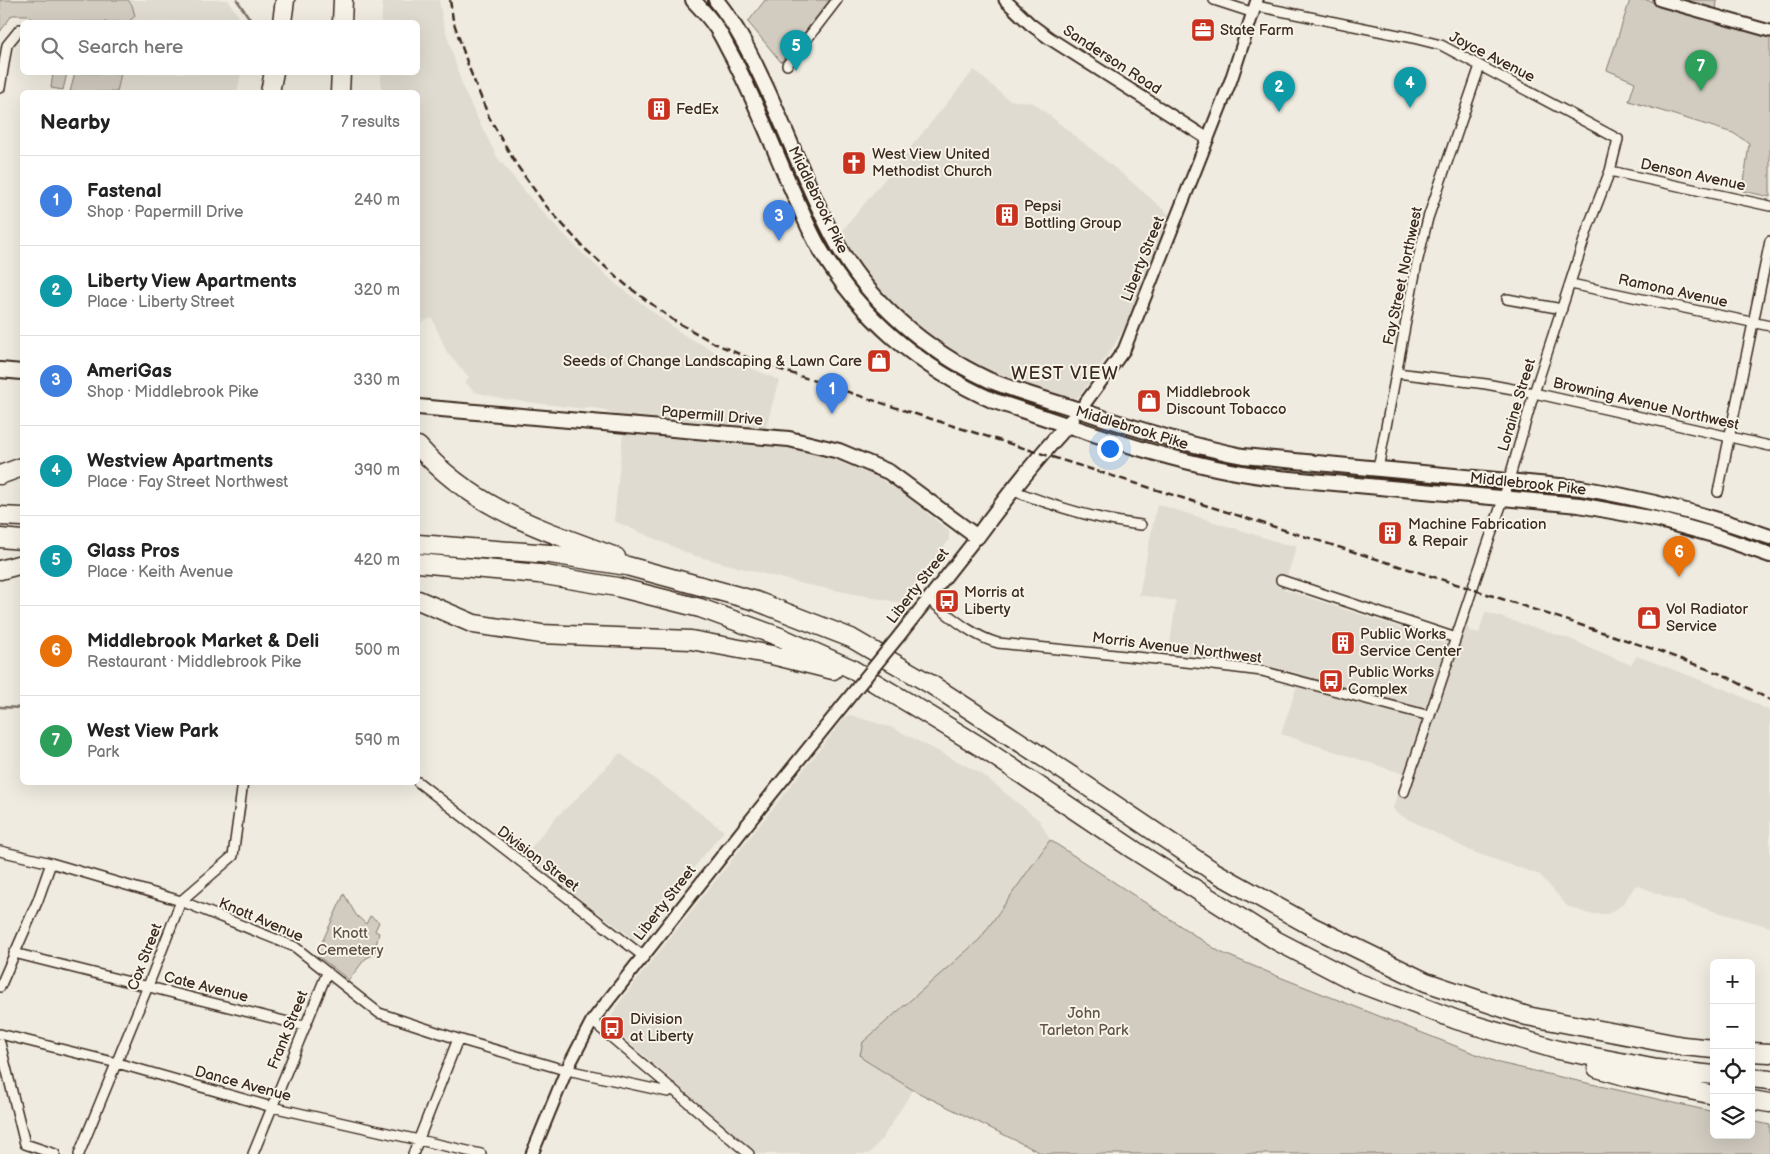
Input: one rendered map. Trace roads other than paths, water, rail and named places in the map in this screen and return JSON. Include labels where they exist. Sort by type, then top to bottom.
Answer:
[{"type":"highway","points":[[282,20],[285,0]]},
{"type":"highway","points":[[342,20],[343,0]]},
{"type":"highway","points":[[270,90],[273,75]]},
{"type":"highway","points":[[278,75],[278,90]]},
{"type":"highway","points":[[420,448],[453,480],[489,505],[534,527],[699,586]]},
{"type":"highway","points":[[0,475],[20,468]]},
{"type":"highway","points":[[0,516],[20,517]]},
{"type":"highway","points":[[420,544],[550,554],[627,566],[756,601],[851,638],[932,684],[1212,870],[1313,927],[1426,982],[1527,1016],[1683,1046],[1710,1049]]},
{"type":"highway","points":[[420,563],[539,574],[617,587],[700,608],[780,637],[850,668],[981,746],[1134,850],[1277,941],[1356,982],[1545,1053],[1628,1077],[1710,1094]]},
{"type":"highway","points":[[0,570],[20,565]]},
{"type":"highway","points":[[420,601],[474,624],[542,634],[691,640],[772,655],[829,668],[924,712]]},
{"type":"highway","points":[[1457,1020],[1558,1050],[1657,1069],[1710,1075]]},
{"type":"highway","points":[[1755,1052],[1770,1053]]},
{"type":"highway","points":[[1755,1078],[1770,1080]]},
{"type":"highway","points":[[1755,1101],[1770,1103]]},
{"type":"main road","name":"Middlebrook Pike","points":[[693,0],[715,26],[736,65],[762,118],[797,201],[820,249],[852,296],[874,320],[896,340],[948,378],[994,401],[1189,463],[1240,473],[1579,505],[1624,513],[1710,534],[1770,555]]},
{"type":"main road","name":"Middlebrook Pike","points":[[716,0],[730,17],[751,56],[835,241],[856,274],[880,303],[924,341],[959,364],[990,380],[1132,428],[1193,446],[1242,456],[1581,488],[1628,496],[1715,518],[1770,537]]},
{"type":"main road","points":[[0,370],[20,372]]},
{"type":"main road","name":"Papermill Drive","points":[[420,407],[789,439],[839,451],[889,472],[977,537]]},
{"type":"main road","name":"Liberty Street","points":[[977,537],[1012,490],[1080,410]]},
{"type":"main road","points":[[1710,534],[1715,518]]},
{"type":"street","points":[[787,65],[837,0]]},
{"type":"street","name":"Sanderson Road","points":[[1005,0],[1030,24],[1049,38],[1208,139]]},
{"type":"street","name":"Joyce Avenue","points":[[1214,0],[1256,6],[1441,45],[1618,139]]},
{"type":"street","points":[[1660,0],[1770,31]]},
{"type":"street","name":"Liberty Street","points":[[1080,410],[1124,350],[1231,80],[1256,6]]},
{"type":"street","points":[[0,88],[7,44],[20,29]]},
{"type":"street","name":"Fay Street Northwest","points":[[1378,469],[1417,263],[1428,218],[1480,66]]},
{"type":"street","name":"Loraine Street","points":[[1404,792],[1504,497],[1534,393],[1589,224],[1610,171],[1618,139]]},
{"type":"street","name":"Denson Avenue","points":[[1610,171],[1770,206]]},
{"type":"street","points":[[1718,492],[1770,241]]},
{"type":"street","name":"Ramona Avenue","points":[[1571,284],[1770,326]]},
{"type":"street","points":[[1507,299],[1562,309]]},
{"type":"street","name":"Browning Avenue Northwest","points":[[1397,373],[1486,384],[1534,393],[1770,446]]},
{"type":"street","points":[[1012,490],[1086,514],[1121,523],[1141,525]]},
{"type":"street","name":"Liberty Street","points":[[532,1154],[567,1069],[592,1022],[977,537]]},
{"type":"street","points":[[1281,580],[1456,638]]},
{"type":"street","name":"Morris Avenue Northwest","points":[[928,599],[975,634],[986,640],[998,643],[1262,671],[1430,716]]},
{"type":"street","name":"Division Street","points":[[420,784],[644,956]]},
{"type":"street","name":"Cox Street","points":[[79,1154],[181,901],[233,856],[243,785]]},
{"type":"street","name":"Knott Avenue","points":[[0,851],[52,863],[181,901],[296,947],[379,1012],[458,1039],[567,1069],[670,1090]]},
{"type":"street","points":[[0,987],[52,863]]},
{"type":"street","name":"Cate Avenue","points":[[14,954],[304,1026]]},
{"type":"street","name":"Frank Street","points":[[254,1154],[304,1026],[327,973]]},
{"type":"street","points":[[592,1022],[739,1150],[749,1154]]},
{"type":"street","name":"Dance Avenue","points":[[0,1034],[117,1063],[272,1107],[481,1154]]},
{"type":"street","points":[[414,1154],[458,1039]]},
{"type":"street","points":[[0,1043],[25,1144],[55,1154]]},
{"type":"waterway","points":[[237,0],[251,20]]},
{"type":"waterway","points":[[0,707],[20,708]]},
{"type":"railway","points":[[450,0],[453,20],[469,68],[489,117],[516,164],[546,206],[584,248],[626,285],[673,320],[714,343],[760,363],[909,412],[1472,589],[1656,650],[1726,676],[1770,700]]},
{"type":"place","name":"State Farm","points":[[1203,30]]},
{"type":"place","name":"Glass Pros","points":[[796,71]]},
{"type":"place","name":"West View Park","points":[[1701,91]]},
{"type":"place","name":"Westview Apartments","points":[[1410,108]]},
{"type":"place","name":"FedEx","points":[[659,109]]},
{"type":"place","name":"Liberty View Apartments","points":[[1279,112]]},
{"type":"place","name":"West View United Methodist Church","points":[[854,163]]},
{"type":"place","name":"Pepsi Bottling Group","points":[[1007,215]]},
{"type":"place","name":"AmeriGas","points":[[779,241]]},
{"type":"place","name":"Seeds of Change Landscaping & Lawn Care","points":[[879,361]]},
{"type":"place","name":"Middlebrook Discount Tobacco","points":[[1149,401]]},
{"type":"place","name":"Fastenal","points":[[832,414]]},
{"type":"place","name":"Machine Fabrication & Repair","points":[[1390,533]]},
{"type":"place","name":"Middlebrook Market & Deli","points":[[1679,577]]},
{"type":"place","name":"Morris at Liberty","points":[[947,601]]},
{"type":"place","name":"Vol Radiator Service","points":[[1649,618]]},
{"type":"place","name":"Public Works Service Center","points":[[1343,643]]},
{"type":"place","name":"Public Works Complex","points":[[1331,681]]},
{"type":"place","name":"Division at Liberty","points":[[612,1028]]},
{"type":"district","name":"WEST VIEW","points":[[1065,373]]},
{"type":"park label","name":"Knott Cemetery","points":[[350,942]]},
{"type":"park label","name":"John Tarleton Park","points":[[1084,1022]]}]
